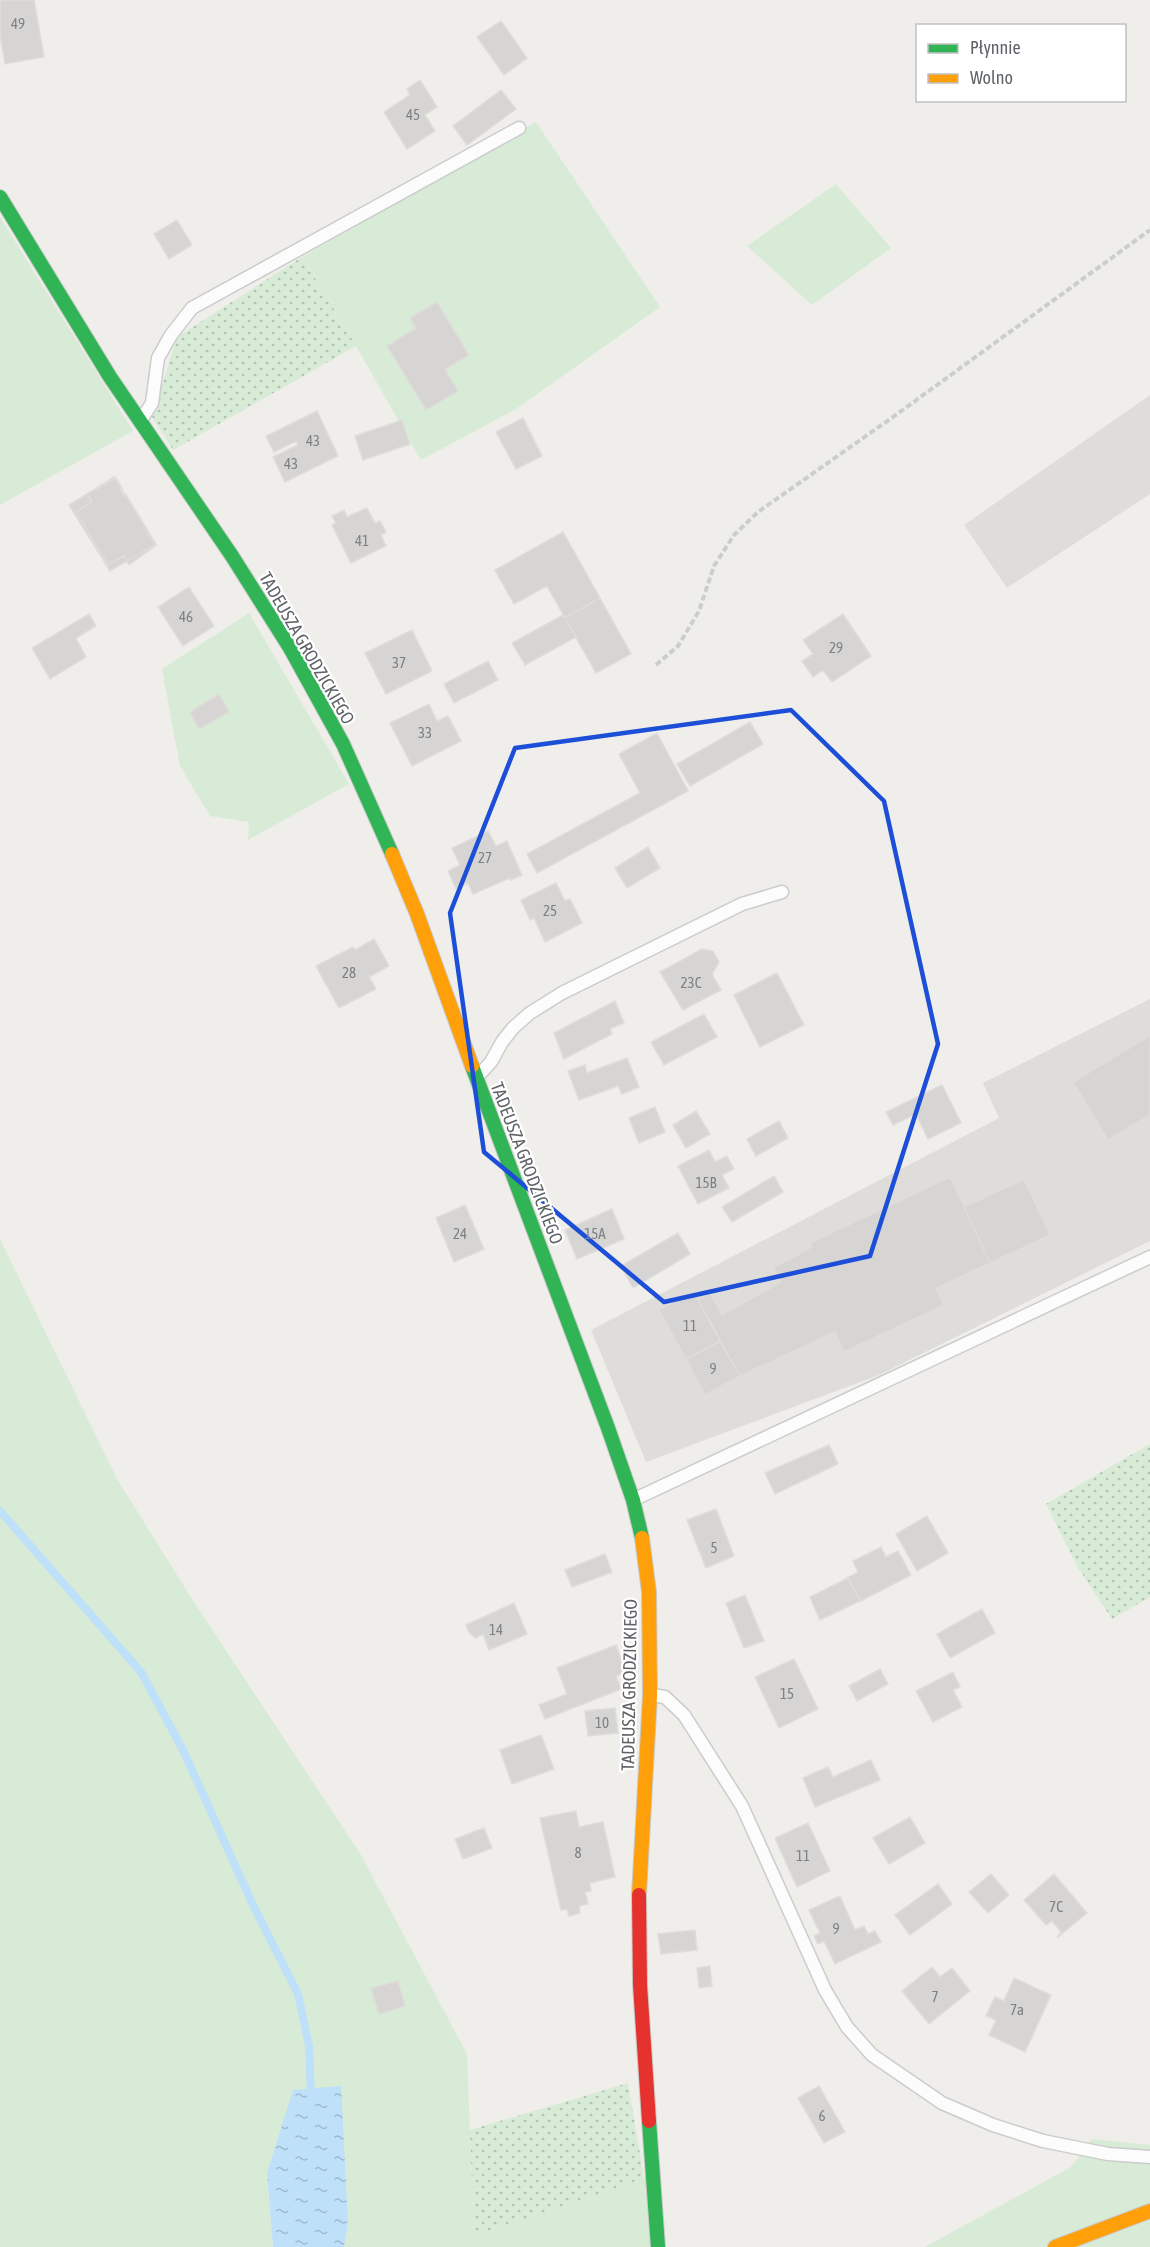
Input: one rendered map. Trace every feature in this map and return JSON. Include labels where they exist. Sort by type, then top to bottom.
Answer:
[{"type":"street","name":"TADEUSZA GRODZICKIEGO","points":[[0,197],[94,352],[232,556],[323,705],[397,865],[633,1500],[647,1564],[651,1662],[638,1921],[640,1985],[658,2247]]},
{"type":"street","points":[[1055,2247],[1150,2211]]},
{"type":"lane","points":[[140,421],[152,403],[158,358],[171,335],[192,308],[519,128]]},
{"type":"lane","points":[[476,1078],[491,1062],[513,1028],[530,1013],[562,993],[742,904],[782,892]]},
{"type":"lane","points":[[633,1500],[1150,1257]]},
{"type":"lane","points":[[650,1695],[665,1697],[684,1715],[742,1806],[825,1990],[848,2027],[872,2055],[942,2103],[993,2125],[1043,2141],[1108,2154],[1150,2157]]},
{"type":"path","points":[[656,665],[678,646],[699,612],[714,566],[734,535],[758,512],[1150,230]]},
{"type":"highlighted area","points":[[791,710],[884,801],[938,1044],[870,1256],[664,1302],[484,1152],[450,913],[515,748]]},
{"type":"shaded area","points":[[1150,395],[1150,494],[1007,588],[964,525]]},
{"type":"shaded area","points":[[1150,999],[1150,1241],[879,1375],[646,1462],[591,1330],[999,1118],[983,1083]]},
{"type":"green space","points":[[536,122],[660,307],[516,409],[421,460],[302,257]]},
{"type":"green space","points":[[836,184],[891,248],[812,305],[747,246]]},
{"type":"green space","points":[[0,217],[133,431],[0,505]]},
{"type":"green space","points":[[302,257],[356,346],[173,450],[152,417],[177,337]]},
{"type":"green space","points":[[249,613],[349,784],[248,840],[249,822],[210,816],[180,766],[162,669]]},
{"type":"green space","points":[[0,1239],[117,1479],[192,1599],[361,1855],[467,2054],[474,2237],[654,2174],[658,2247],[344,2247],[348,2223],[340,2086],[267,2173],[273,2247],[0,2247]]},
{"type":"green space","points":[[1150,1444],[1150,1597],[1112,1619],[1077,1566],[1046,1504]]},
{"type":"green space","points":[[628,2083],[644,2178],[474,2237],[470,2130]]},
{"type":"green space","points":[[1092,2139],[1150,2145],[1150,2247],[925,2247],[1071,2167]]},
{"type":"water","points":[[341,2086],[348,2223],[344,2247],[273,2247],[267,2173],[293,2090]]},
{"type":"building","points":[[0,0],[34,0],[44,57],[5,64],[0,34]]},
{"type":"building","points":[[501,21],[527,58],[504,75],[477,37]]},
{"type":"building","points":[[420,80],[437,107],[425,115],[435,131],[407,149],[384,112],[410,95],[407,89]]},
{"type":"building","points":[[501,90],[516,109],[467,145],[453,126]]},
{"type":"building","points":[[177,220],[192,245],[169,259],[154,234]]},
{"type":"building","points":[[437,302],[469,355],[445,369],[458,391],[426,410],[387,346],[416,328],[410,318]]},
{"type":"building","points":[[317,411],[338,456],[285,482],[273,457],[298,445],[296,441],[274,452],[266,436]]},
{"type":"building","points":[[523,418],[542,456],[516,469],[496,432]]},
{"type":"building","points":[[402,420],[410,444],[363,460],[355,436]]},
{"type":"building","points":[[114,477],[156,544],[110,571],[69,505]]},
{"type":"building","points":[[116,478],[124,496],[126,495],[156,545],[129,565],[124,556],[108,565],[76,512],[92,502],[87,494]]},
{"type":"building","points":[[367,508],[375,523],[380,521],[386,532],[381,535],[386,546],[351,563],[332,525],[336,523],[332,516],[344,510],[347,517]]},
{"type":"building","points":[[563,532],[600,598],[565,618],[547,586],[514,604],[495,570]]},
{"type":"building","points":[[189,587],[214,626],[183,646],[158,607]]},
{"type":"building","points":[[600,598],[631,654],[596,673],[565,618]]},
{"type":"building","points":[[89,614],[96,626],[76,638],[86,657],[50,679],[32,648]]},
{"type":"building","points":[[843,614],[871,656],[832,682],[823,670],[813,677],[802,661],[813,654],[803,640]]},
{"type":"building","points":[[563,615],[576,637],[525,665],[512,643]]},
{"type":"building","points":[[412,630],[432,671],[386,694],[365,653]]},
{"type":"building","points":[[488,661],[498,680],[454,703],[444,684]]},
{"type":"building","points":[[219,694],[229,712],[199,729],[190,712]]},
{"type":"building","points":[[429,704],[437,721],[448,716],[461,741],[412,766],[390,723]]},
{"type":"building","points":[[750,722],[763,744],[690,786],[677,764]]},
{"type":"building","points":[[657,733],[688,791],[537,873],[527,854],[640,793],[619,754]]},
{"type":"building","points":[[488,831],[496,846],[507,841],[522,875],[473,894],[468,883],[456,889],[448,871],[460,865],[452,848]]},
{"type":"building","points":[[648,847],[660,868],[627,888],[615,868]]},
{"type":"building","points":[[556,883],[565,901],[570,899],[582,923],[545,942],[534,918],[530,920],[521,900]]},
{"type":"building","points":[[374,939],[389,966],[369,977],[376,989],[339,1008],[316,966],[353,947],[355,950]]},
{"type":"building","points":[[702,949],[713,951],[719,962],[712,974],[721,990],[683,1010],[660,972]]},
{"type":"building","points":[[777,973],[804,1025],[760,1047],[734,995]]},
{"type":"building","points":[[615,1001],[624,1023],[610,1029],[612,1034],[564,1059],[554,1033]]},
{"type":"building","points":[[704,1014],[717,1037],[664,1065],[651,1042]]},
{"type":"building","points":[[1150,1036],[1150,1115],[1108,1140],[1073,1082]]},
{"type":"building","points":[[627,1058],[639,1087],[622,1094],[618,1086],[579,1100],[568,1071],[585,1065],[587,1073]]},
{"type":"building","points":[[942,1085],[961,1123],[928,1139],[916,1114],[893,1125],[886,1112]]},
{"type":"building","points":[[655,1107],[665,1132],[639,1143],[629,1118]]},
{"type":"building","points":[[696,1111],[710,1134],[686,1148],[673,1125]]},
{"type":"building","points":[[779,1121],[788,1138],[756,1156],[747,1139]]},
{"type":"building","points":[[709,1150],[715,1162],[727,1156],[734,1169],[722,1175],[729,1188],[698,1204],[678,1166]]},
{"type":"building","points":[[774,1176],[783,1192],[732,1222],[722,1207]]},
{"type":"building","points":[[950,1177],[990,1263],[936,1288],[944,1305],[844,1352],[835,1332],[740,1376],[698,1300],[710,1293],[722,1315],[781,1282],[773,1268],[812,1247],[810,1243]]},
{"type":"building","points":[[1024,1179],[1050,1235],[990,1263],[964,1207]]},
{"type":"building","points":[[465,1205],[484,1249],[454,1262],[436,1218]]},
{"type":"building","points":[[612,1209],[624,1239],[577,1259],[565,1230]]},
{"type":"building","points":[[678,1233],[690,1254],[633,1288],[621,1266]]},
{"type":"building","points":[[693,1291],[720,1341],[686,1359],[659,1310]]},
{"type":"building","points":[[720,1341],[740,1376],[705,1395],[686,1359]]},
{"type":"building","points":[[829,1445],[838,1464],[775,1494],[765,1473]]},
{"type":"building","points":[[716,1509],[734,1556],[706,1568],[687,1520]]},
{"type":"building","points":[[927,1516],[948,1553],[917,1571],[896,1534]]},
{"type":"building","points":[[881,1547],[886,1557],[898,1551],[911,1575],[861,1601],[847,1578],[858,1572],[853,1561]]},
{"type":"building","points":[[605,1554],[612,1572],[572,1587],[565,1570]]},
{"type":"building","points":[[848,1578],[860,1601],[820,1620],[810,1597]]},
{"type":"building","points":[[745,1595],[764,1641],[744,1648],[726,1603]]},
{"type":"building","points":[[514,1603],[527,1634],[489,1650],[483,1634],[475,1638],[469,1632],[466,1625]]},
{"type":"building","points":[[982,1609],[995,1633],[950,1658],[937,1634]]},
{"type":"building","points":[[616,1645],[626,1672],[616,1676],[621,1689],[545,1719],[539,1705],[567,1694],[557,1668]]},
{"type":"building","points":[[794,1659],[818,1709],[779,1728],[755,1677]]},
{"type":"building","points":[[880,1669],[888,1684],[857,1701],[849,1686]]},
{"type":"building","points":[[953,1672],[960,1687],[953,1690],[962,1707],[933,1722],[916,1691]]},
{"type":"building","points":[[615,1708],[618,1733],[588,1736],[585,1711]]},
{"type":"building","points":[[541,1735],[554,1769],[512,1784],[500,1750]]},
{"type":"building","points":[[871,1760],[880,1780],[815,1807],[803,1778],[828,1767],[833,1777]]},
{"type":"building","points":[[576,1811],[579,1827],[603,1822],[615,1877],[590,1883],[591,1891],[585,1892],[588,1904],[579,1906],[580,1913],[569,1916],[567,1909],[561,1910],[540,1818]]},
{"type":"building","points":[[910,1817],[925,1843],[889,1864],[873,1838]]},
{"type":"building","points":[[808,1823],[830,1871],[797,1887],[775,1838]]},
{"type":"building","points":[[484,1828],[492,1848],[463,1859],[455,1839]]},
{"type":"building","points":[[991,1874],[1009,1895],[988,1913],[969,1892]]},
{"type":"building","points":[[1054,1874],[1087,1913],[1057,1938],[1061,1932],[1052,1921],[1046,1925],[1024,1900]]},
{"type":"building","points":[[938,1884],[952,1904],[910,1935],[895,1915]]},
{"type":"building","points":[[840,1896],[855,1930],[864,1926],[868,1934],[875,1931],[881,1942],[835,1964],[824,1941],[818,1944],[814,1936],[820,1933],[809,1910]]},
{"type":"building","points":[[695,1930],[697,1950],[661,1954],[658,1934]]},
{"type":"building","points":[[710,1966],[712,1986],[699,1988],[697,1968]]},
{"type":"building","points":[[932,1967],[940,1977],[952,1968],[970,1991],[929,2024],[902,1991]]},
{"type":"building","points":[[1014,1978],[1051,1995],[1025,2052],[989,2035],[996,2020],[986,2016],[995,1997],[1004,2001]]},
{"type":"building","points":[[398,1981],[405,2006],[379,2014],[371,1988]]},
{"type":"building","points":[[819,2086],[845,2132],[824,2143],[798,2098]]},
{"type":"waterway","points":[[0,1511],[141,1672],[183,1750],[253,1905],[298,1994],[309,2046],[311,2098]]},
{"type":"traffic: fast","points":[[0,197],[110,377],[232,556],[290,648],[343,744],[392,854]]},
{"type":"traffic: fast","points":[[472,1066],[608,1428],[633,1500],[642,1538]]},
{"type":"traffic: fast","points":[[649,2121],[658,2247]]},
{"type":"traffic: slow","points":[[392,854],[417,914],[472,1066]]},
{"type":"traffic: slow","points":[[639,1895],[650,1695],[649,1592],[642,1538]]},
{"type":"traffic: slow","points":[[1055,2247],[1150,2211]]},
{"type":"traffic: jam","points":[[639,1895],[640,1985],[649,2121]]}]
